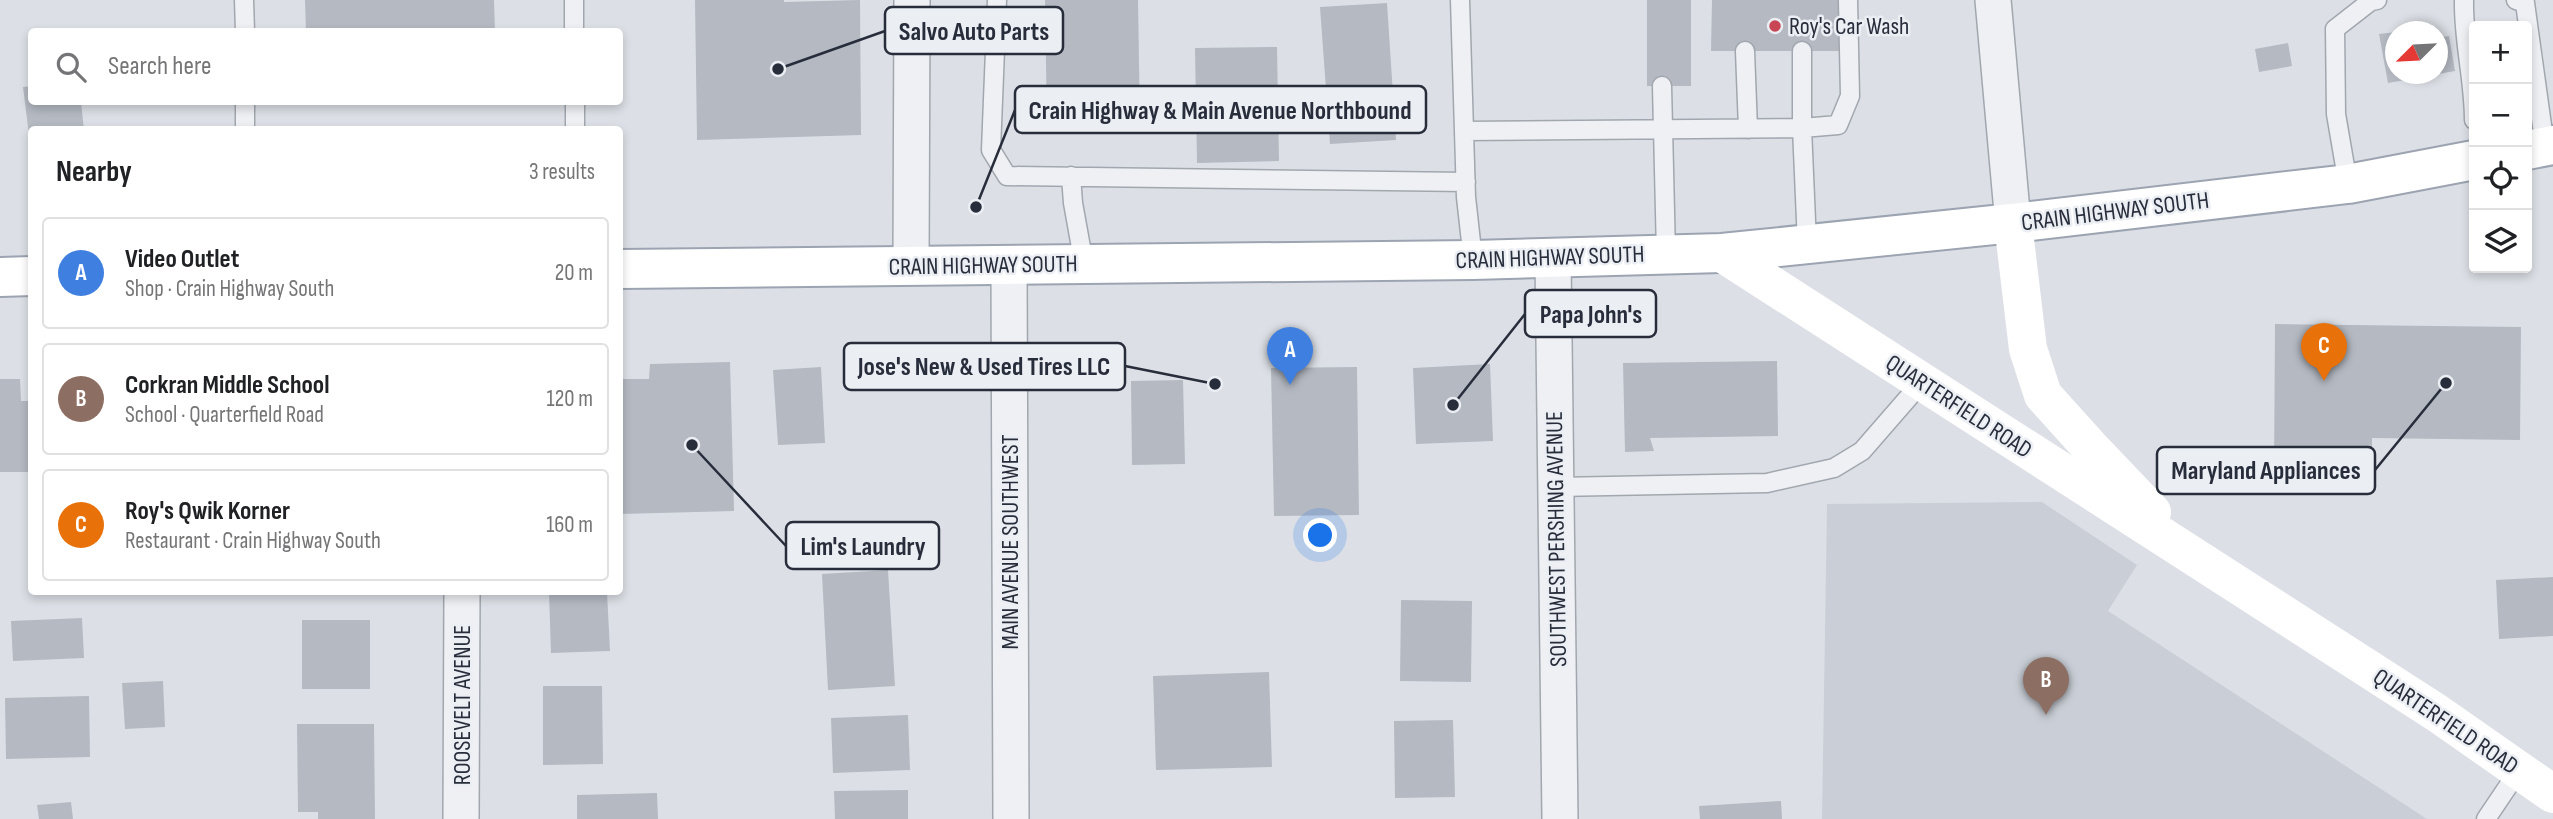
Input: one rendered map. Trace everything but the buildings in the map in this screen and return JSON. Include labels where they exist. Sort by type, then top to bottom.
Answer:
[{"type":"main road","name":"CRAIN HIGHWAY SOUTH","points":[[623,270],[1553,259],[1722,253],[2348,184],[2469,161]]},
{"type":"main road","name":"QUARTERFIELD ROAD","points":[[2013,223],[2028,349],[2043,395],[2197,558]]},
{"type":"main road","name":"QUARTERFIELD ROAD","points":[[1722,253],[2437,713],[2553,794]]},
{"type":"main road","points":[[0,277],[28,276]]},
{"type":"street","points":[[911,266],[912,0]]},
{"type":"street","points":[[1993,0],[2013,223]]},
{"type":"street","name":"SOUTHWEST PERSHING AVENUE","points":[[1553,259],[1560,819]]},
{"type":"street","name":"MAIN AVENUE SOUTHWEST","points":[[1009,265],[1011,819]]},
{"type":"street","name":"ROOSEVELT AVENUE","points":[[461,819],[462,595]]},
{"type":"lane","points":[[244,0],[244,28]]},
{"type":"lane","points":[[574,0],[575,28]]},
{"type":"lane","points":[[997,0],[991,150],[1007,176],[1466,182]]},
{"type":"lane","points":[[1460,0],[1466,182],[1473,260]]},
{"type":"lane","points":[[1465,131],[1748,129],[1838,125],[1850,96],[1848,0]]},
{"type":"lane","points":[[2348,184],[2336,114],[2335,29],[2371,1],[2377,0]]},
{"type":"lane","points":[[2464,0],[2463,16],[2473,84]]},
{"type":"lane","points":[[2516,0],[2525,3],[2542,147]]},
{"type":"lane","points":[[1745,51],[1748,129]]},
{"type":"lane","points":[[1802,51],[1807,244]]},
{"type":"lane","points":[[1662,86],[1666,254]]},
{"type":"lane","points":[[245,105],[245,126]]},
{"type":"lane","points":[[575,105],[575,126]]},
{"type":"lane","points":[[1071,176],[1084,264]]},
{"type":"lane","points":[[1556,487],[1767,484],[1834,468],[1861,451],[1922,382]]},
{"type":"lane","points":[[2486,819],[2519,770]]},
{"type":"shaded area","points":[[2042,502],[2137,565],[2108,611],[2427,819],[1822,819],[1827,504]]},
{"type":"place","name":"Roy's Car Wash","points":[[1775,26]]},
{"type":"place","name":"Salvo Auto Parts","points":[[778,69]]},
{"type":"place","name":"Crain Highway & Main Avenue Northbound","points":[[976,207]]},
{"type":"place","name":"Roy's Qwik Korner","points":[[2324,381]]},
{"type":"place","name":"Maryland Appliances","points":[[2446,383]]},
{"type":"place","name":"Jose's New & Used Tires LLC","points":[[1215,384]]},
{"type":"place","name":"Video Outlet","points":[[1290,385]]},
{"type":"place","name":"Papa John's","points":[[1453,405]]},
{"type":"place","name":"Lim's Laundry","points":[[692,445]]},
{"type":"place","name":"Corkran Middle School","points":[[2046,715]]}]
